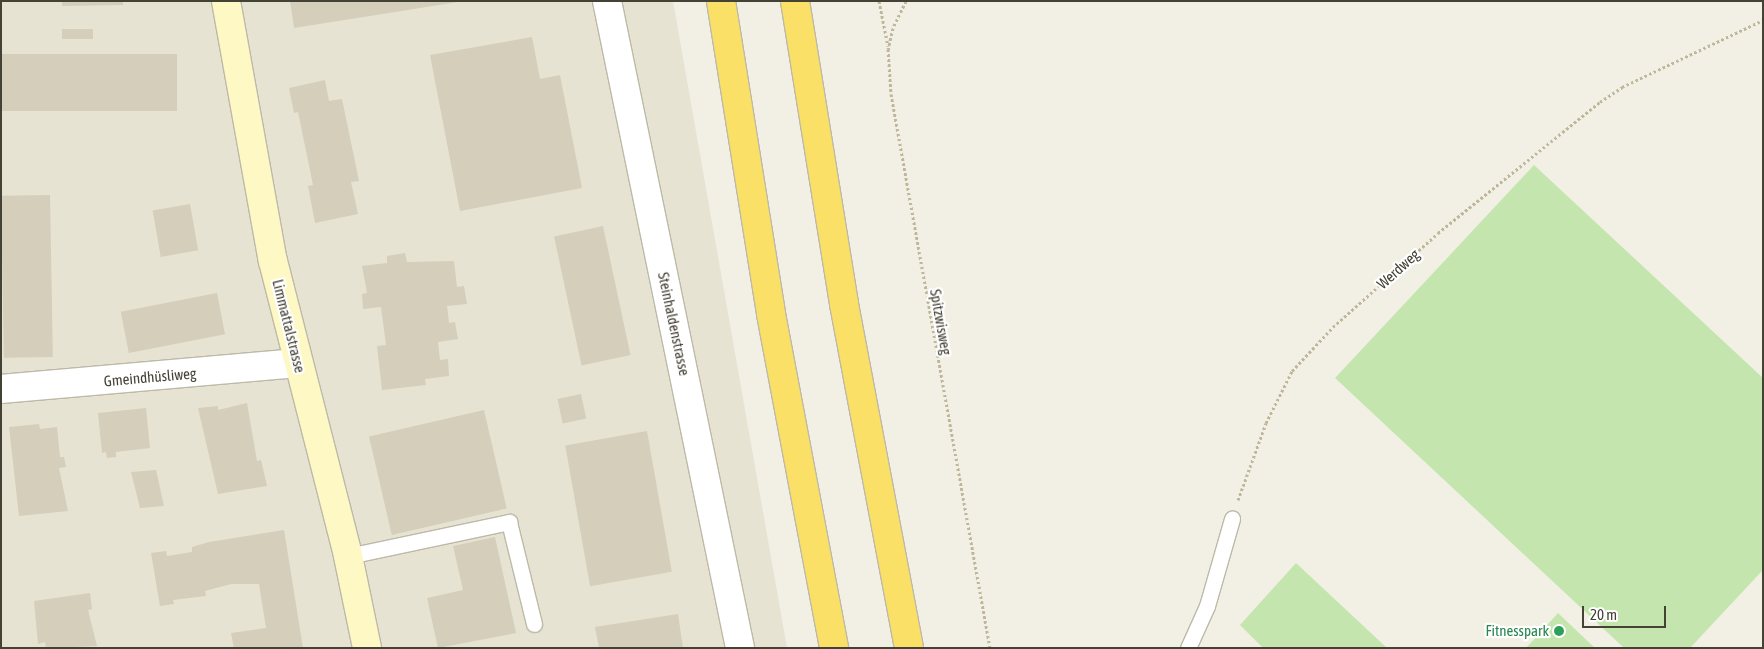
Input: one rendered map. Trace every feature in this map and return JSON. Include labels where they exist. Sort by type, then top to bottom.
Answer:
[{"type":"highway","points":[[722,1],[771,314],[834,648]]},
{"type":"highway","points":[[795,1],[842,294],[909,648]]},
{"type":"main road","name":"Limmattalstrasse","points":[[226,1],[273,261],[348,556],[367,648]]},
{"type":"street","name":"Steinhaldenstrasse","points":[[607,1],[740,648]]},
{"type":"street","name":"Gmeindhüsliweg","points":[[1,389],[298,363]]},
{"type":"lane","points":[[1188,648],[1206,606],[1232,519]]},
{"type":"lane","points":[[348,556],[509,522],[534,624]]},
{"type":"path","points":[[879,1],[888,49]]},
{"type":"path","name":"Spitzwisweg","points":[[906,1],[893,28],[888,49],[891,94],[906,188],[990,648]]},
{"type":"path","name":"Werdweg","points":[[1232,519],[1266,423],[1292,371],[1333,327],[1446,226],[1600,102],[1622,87],[1763,20]]},
{"type":"shaded area","points":[[1,1],[673,1],[787,648],[1,648]]},
{"type":"green space","points":[[1534,165],[1763,378],[1763,570],[1690,648],[1624,648],[1335,378]]},
{"type":"green space","points":[[1296,563],[1387,648],[1263,648],[1240,625]]},
{"type":"green space","name":"Fitnesspark","points":[[1558,613],[1595,648],[1526,648]]},
{"type":"building","points":[[62,1],[123,1],[123,5],[62,6]]},
{"type":"building","points":[[290,1],[458,1],[458,2],[294,28]]},
{"type":"building","points":[[62,29],[93,29],[93,39],[62,39]]},
{"type":"building","points":[[532,37],[540,79],[560,75],[582,188],[460,211],[430,55]]},
{"type":"building","points":[[1,54],[177,54],[177,111],[1,111]]},
{"type":"building","points":[[325,80],[329,101],[342,99],[359,181],[351,182],[358,214],[315,223],[308,186],[313,185],[298,112],[294,113],[289,88]]},
{"type":"building","points":[[50,195],[53,357],[4,358],[1,196]]},
{"type":"building","points":[[190,204],[198,250],[161,257],[153,211]]},
{"type":"building","points":[[603,226],[630,355],[582,366],[554,236]]},
{"type":"building","points":[[405,253],[407,262],[454,261],[457,287],[464,286],[467,304],[447,306],[449,323],[455,322],[458,339],[438,342],[440,360],[448,359],[449,376],[425,379],[426,385],[382,390],[377,346],[386,345],[381,307],[363,309],[362,294],[367,293],[362,266],[387,263],[387,256]]},
{"type":"building","points":[[217,293],[225,334],[129,353],[121,312]]},
{"type":"building","points":[[581,394],[586,418],[563,423],[558,399]]},
{"type":"building","points":[[247,403],[257,461],[261,460],[267,486],[218,494],[198,408],[218,406],[218,410]]},
{"type":"building","points":[[146,408],[150,448],[116,452],[116,457],[107,458],[106,452],[102,453],[98,413]]},
{"type":"building","points":[[484,410],[507,508],[392,535],[369,437]]},
{"type":"building","points":[[39,424],[40,429],[57,427],[60,457],[64,457],[66,467],[59,468],[68,511],[19,516],[9,427]]},
{"type":"building","points":[[647,431],[672,572],[590,586],[565,445]]},
{"type":"building","points":[[156,470],[164,506],[140,508],[131,472]]},
{"type":"building","points":[[284,530],[303,648],[234,648],[231,633],[266,628],[259,584],[231,584],[205,591],[206,596],[173,600],[174,604],[160,606],[151,553],[166,551],[167,556],[192,552],[192,547],[209,542]]},
{"type":"building","points":[[495,537],[516,633],[438,648],[427,598],[463,590],[453,546]]},
{"type":"building","points":[[90,593],[92,609],[88,610],[97,646],[46,648],[45,642],[38,644],[34,601]]},
{"type":"building","points":[[678,614],[683,648],[599,648],[595,627]]},
{"type":"place","name":"Fitnesspark","points":[[1559,631]]}]
